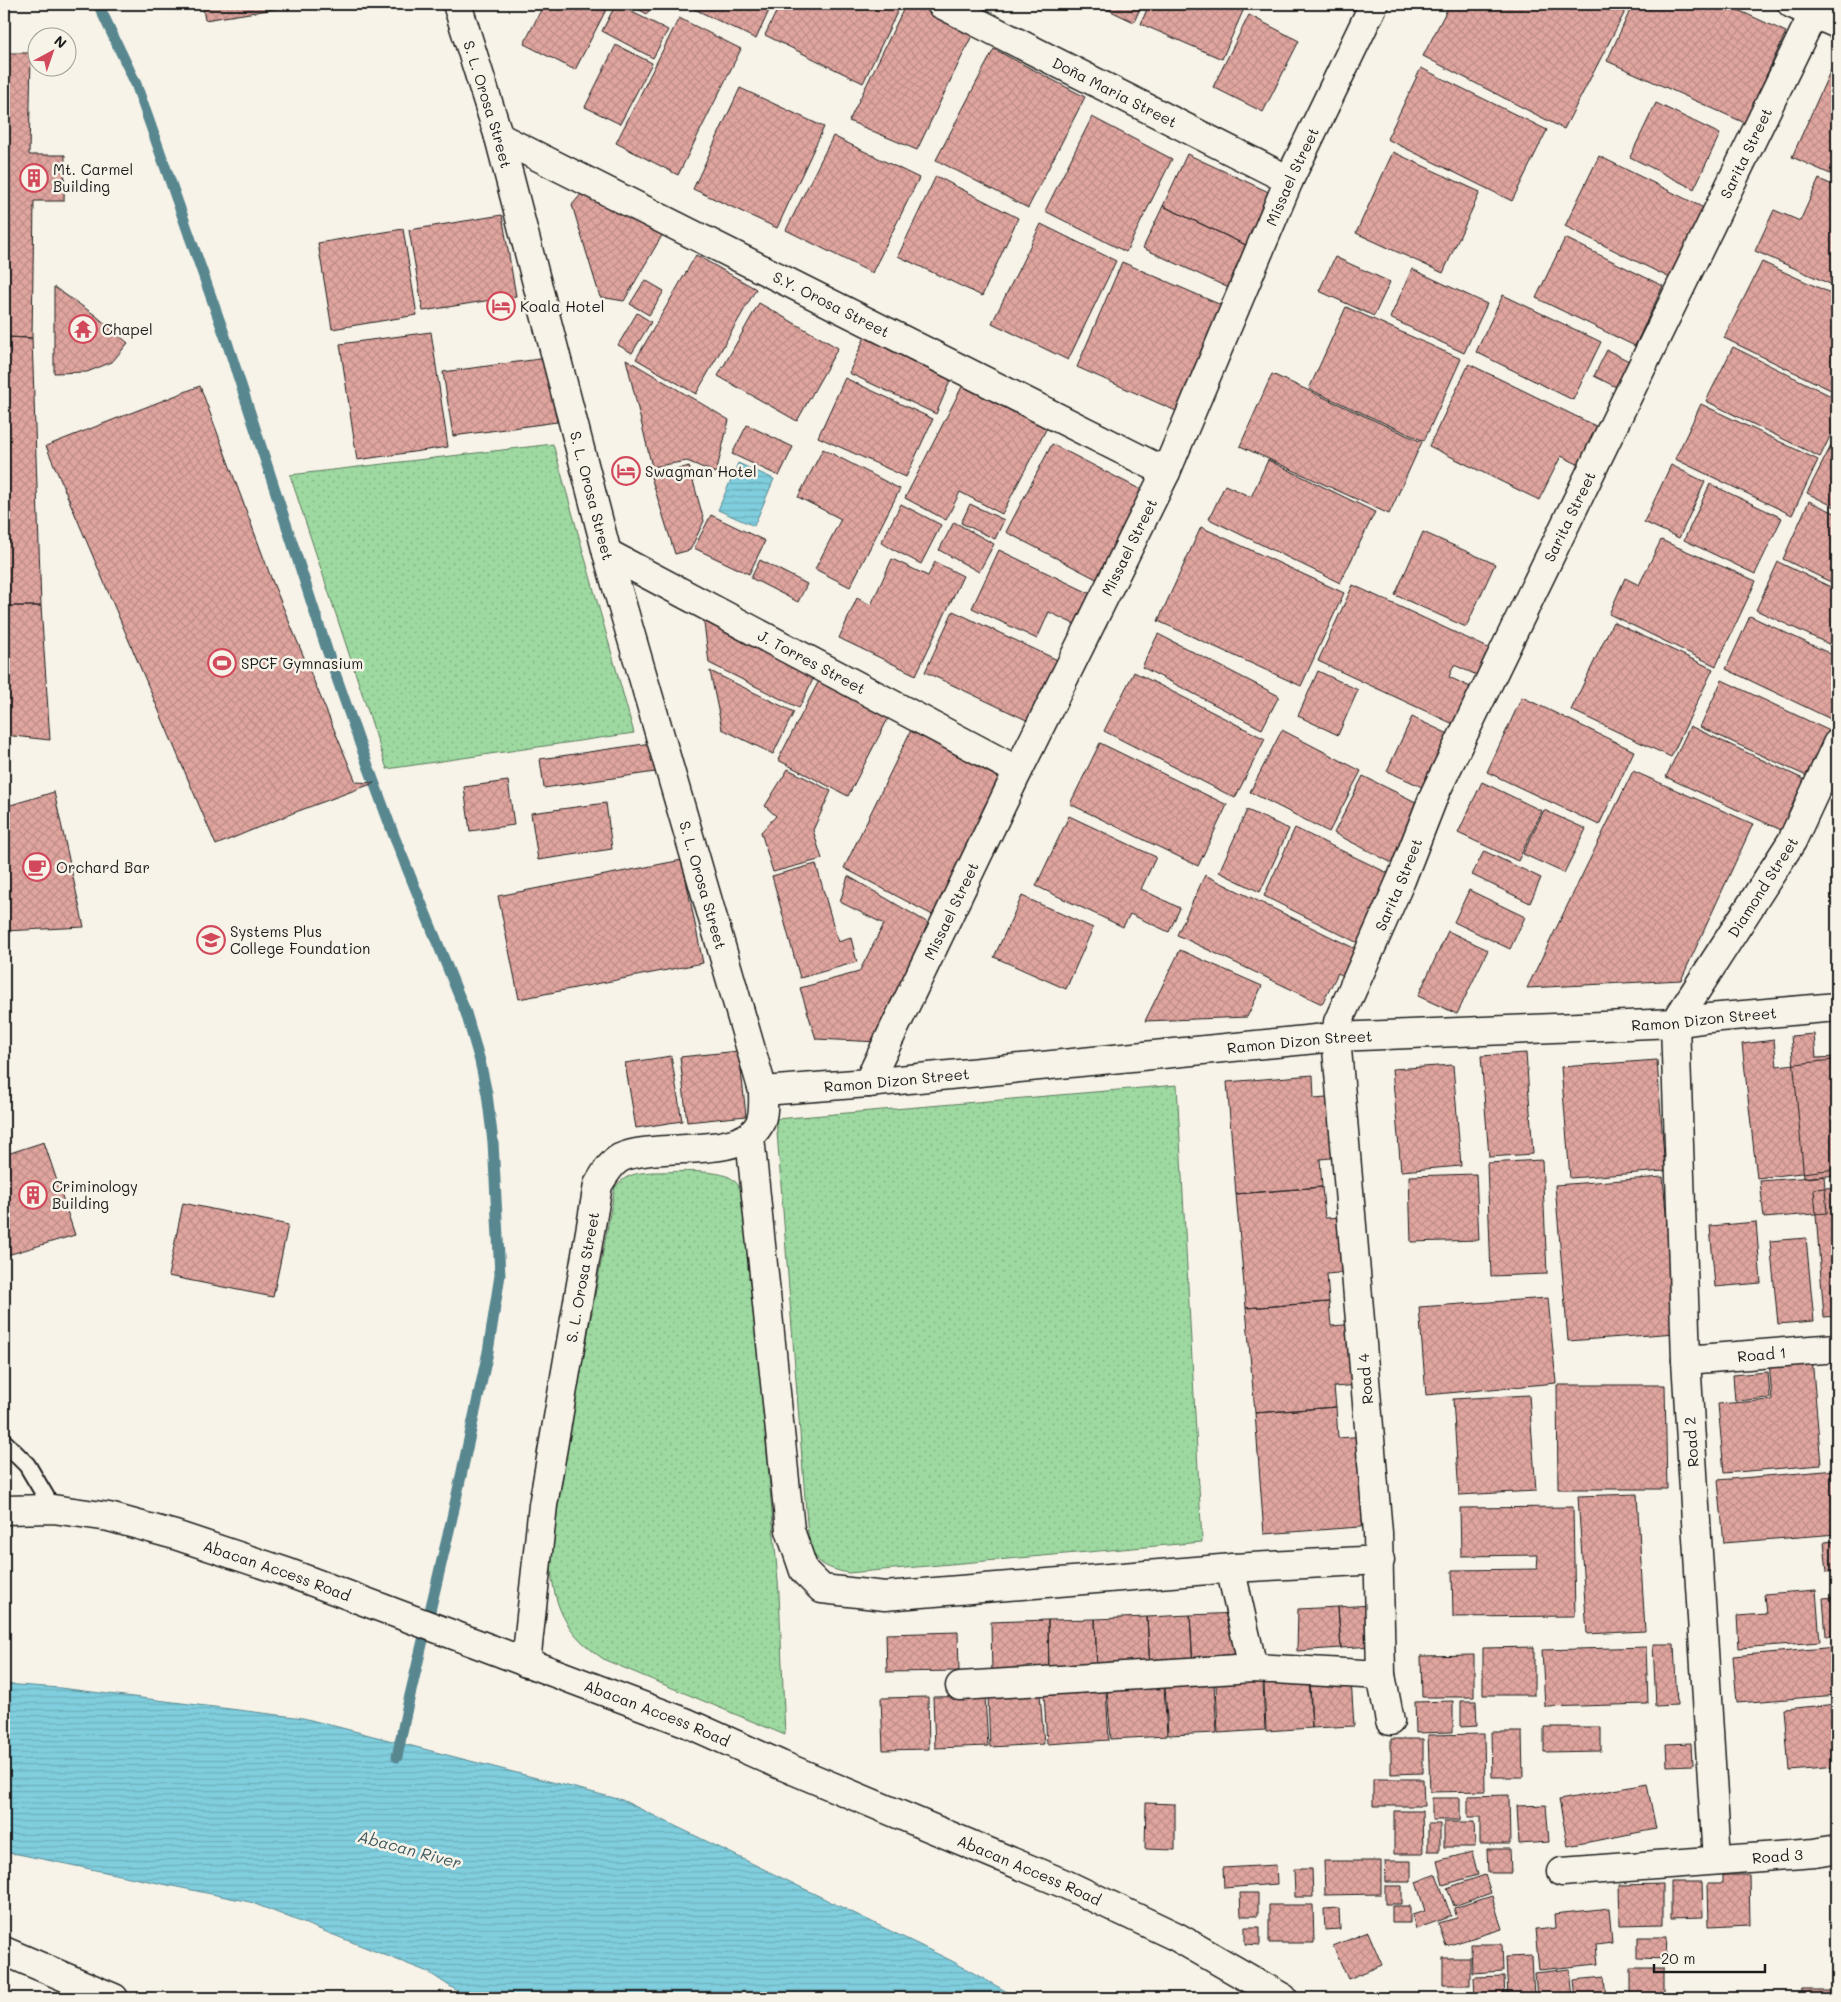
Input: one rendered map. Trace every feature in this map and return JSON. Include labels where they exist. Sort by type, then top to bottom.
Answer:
[{"type":"street","name":"S. L. Orosa Street","points":[[457,4],[499,137],[607,553],[763,1091],[763,1115],[758,1127],[750,1137],[732,1144],[635,1154],[619,1159],[607,1169],[598,1185],[542,1505],[526,1663]]},
{"type":"street","name":"Doña Maria Street","points":[[941,4],[1289,180]]},
{"type":"street","name":"Missael Street","points":[[868,1083],[1018,771],[1166,472],[1289,180],[1374,4]]},
{"type":"street","name":"Sarita Street","points":[[1336,1037],[1342,1011],[1390,907],[1434,793],[1815,11]]},
{"type":"street","name":"S.Y. Orosa Street","points":[[499,137],[1166,472]]},
{"type":"street","name":"J. Torres Street","points":[[607,553],[1018,771]]},
{"type":"street","name":"Diamond Street","points":[[1675,1023],[1792,841],[1837,744]]},
{"type":"street","name":"Ramon Dizon Street","points":[[763,1091],[868,1083],[1336,1037],[1675,1023],[1709,1018],[1837,1007]]},
{"type":"street","name":"Road 2","points":[[1675,1023],[1686,1360],[1717,1860]]},
{"type":"street","name":"Road 4","points":[[1336,1037],[1380,1560],[1381,1675],[1390,1721]]},
{"type":"street","points":[[750,1137],[790,1530],[804,1571],[822,1589],[885,1596],[1232,1568],[1380,1560]]},
{"type":"street","name":"Road 1","points":[[1686,1360],[1837,1348]]},
{"type":"street","name":"Abacan Access Road","points":[[4,1510],[53,1509],[119,1520],[175,1535],[289,1573],[684,1722],[790,1769],[1065,1884],[1177,1937],[1282,1998]]},
{"type":"street","points":[[1232,1568],[1253,1668]]},
{"type":"street","points":[[960,1686],[1253,1668],[1381,1675]]},
{"type":"street","name":"Road 3","points":[[1562,1872],[1815,1853],[1837,1849]]},
{"type":"street","points":[[4,1951],[114,1998]]},
{"type":"lane","points":[[4,1442],[27,1465],[53,1509]]},
{"type":"green space","points":[[553,444],[634,733],[387,769],[290,475]]},
{"type":"green space","points":[[1177,1085],[1202,1542],[848,1573],[821,1563],[813,1552],[808,1535],[776,1119]]},
{"type":"green space","points":[[653,1172],[722,1174],[734,1181],[741,1189],[745,1199],[779,1593],[785,1735],[605,1660],[576,1636],[560,1610],[555,1595],[549,1543],[615,1187],[632,1175]]},
{"type":"water","points":[[738,463],[774,479],[754,526],[718,510]]},
{"type":"water","name":"Abacan River","points":[[4,1684],[60,1688],[303,1718],[622,1800],[952,1961],[1018,1998],[468,1998],[428,1972],[250,1902],[18,1854],[4,1853]]},
{"type":"building","points":[[202,4],[307,4],[205,20]]},
{"type":"building","points":[[544,4],[609,4],[575,70],[524,44]]},
{"type":"building","points":[[616,4],[668,30],[653,58],[602,31]]},
{"type":"building","points":[[629,4],[652,4],[647,14]]},
{"type":"building","points":[[684,4],[772,4],[756,39]]},
{"type":"building","points":[[780,4],[901,4],[863,83],[765,35]]},
{"type":"building","points":[[906,4],[933,4],[977,25],[917,150],[849,121]]},
{"type":"building","points":[[1096,4],[1142,4],[1134,22]]},
{"type":"building","points":[[1149,4],[1246,4],[1222,59],[1141,24]]},
{"type":"building","points":[[1342,4],[1356,4],[1353,10]]},
{"type":"building","points":[[1450,4],[1629,4],[1564,129],[1423,56]]},
{"type":"building","points":[[1633,4],[1725,4],[1786,32],[1745,123],[1607,61]]},
{"type":"building","points":[[1249,15],[1299,41],[1263,112],[1213,87]]},
{"type":"building","points":[[679,18],[741,49],[678,175],[616,143]]},
{"type":"building","points":[[616,45],[652,63],[620,124],[585,107]]},
{"type":"building","points":[[994,49],[1085,97],[1028,208],[936,160]]},
{"type":"building","name":"Mt. Carmel Building","points":[[4,53],[28,53],[28,78],[31,78],[29,155],[65,155],[64,201],[34,201],[32,338],[4,337]]},
{"type":"building","points":[[1837,56],[1837,177],[1792,157]]},
{"type":"building","points":[[1421,68],[1547,130],[1512,201],[1387,139]]},
{"type":"building","points":[[740,88],[824,127],[777,228],[693,189]]},
{"type":"building","points":[[1656,103],[1720,134],[1694,189],[1630,157]]},
{"type":"building","points":[[1092,117],[1172,159],[1126,252],[1045,211]]},
{"type":"building","points":[[833,136],[919,178],[872,273],[786,230]]},
{"type":"building","points":[[1393,152],[1480,192],[1443,273],[1356,233]]},
{"type":"building","points":[[1187,154],[1275,195],[1250,247],[1163,206]]},
{"type":"building","points":[[1599,156],[1704,208],[1670,278],[1565,226]]},
{"type":"building","points":[[936,176],[1018,218],[982,296],[898,256]]},
{"type":"building","points":[[1819,179],[1837,187],[1837,287],[1755,251],[1774,210],[1800,221]]},
{"type":"building","points":[[588,186],[664,232],[624,301],[600,297],[572,205]]},
{"type":"building","points":[[1163,206],[1250,247],[1231,289],[1143,248]]},
{"type":"building","points":[[502,215],[516,296],[423,311],[409,230]]},
{"type":"building","points":[[1041,224],[1116,261],[1068,360],[992,323]]},
{"type":"building","points":[[403,229],[417,315],[332,329],[318,243]]},
{"type":"building","points":[[1565,238],[1663,286],[1635,346],[1536,298]]},
{"type":"building","points":[[696,255],[756,289],[696,394],[636,359]]},
{"type":"building","points":[[1335,257],[1390,282],[1374,316],[1319,291]]},
{"type":"building","points":[[1122,262],[1228,308],[1183,414],[1077,367]]},
{"type":"building","points":[[1762,262],[1837,296],[1837,393],[1724,338]]},
{"type":"building","points":[[1412,269],[1487,304],[1464,353],[1390,318]]},
{"type":"building","points":[[645,280],[664,291],[649,315],[630,304]]},
{"type":"building","name":"Chapel","points":[[54,287],[95,315],[128,343],[112,362],[87,372],[54,373]]},
{"type":"building","points":[[1503,295],[1601,342],[1573,400],[1476,352]]},
{"type":"building","points":[[759,303],[838,348],[797,421],[718,376]]},
{"type":"building","points":[[1346,307],[1461,359],[1424,441],[1309,389]]},
{"type":"building","points":[[637,313],[651,322],[632,353],[618,345]]},
{"type":"building","points":[[431,332],[448,447],[357,460],[340,344]]},
{"type":"building","points":[[867,332],[954,372],[936,414],[849,373]]},
{"type":"building","points":[[4,337],[32,338],[41,606],[4,606]]},
{"type":"building","points":[[1733,347],[1837,399],[1837,422],[1820,457],[1706,401]]},
{"type":"building","points":[[1607,350],[1635,364],[1622,390],[1594,376]]},
{"type":"building","points":[[547,358],[557,422],[453,436],[443,372]]},
{"type":"building","points":[[626,359],[729,420],[716,473],[687,461],[652,467]]},
{"type":"building","points":[[1469,364],[1608,432],[1590,470],[1561,456],[1539,500],[1429,446]]},
{"type":"building","points":[[1272,374],[1422,442],[1389,514],[1240,446]]},
{"type":"building","points":[[968,375],[1052,418],[1002,514],[960,492],[946,520],[905,498]]},
{"type":"building","points":[[845,378],[933,419],[906,477],[818,437]]},
{"type":"building","name":"SPCF Gymnasium","points":[[200,386],[273,583],[356,782],[374,783],[293,813],[216,845],[46,446]]},
{"type":"building","points":[[1701,404],[1818,460],[1792,515],[1675,459]]},
{"type":"building","points":[[747,425],[793,447],[779,476],[732,454]]},
{"type":"building","points":[[1833,442],[1837,444],[1837,508],[1807,493]]},
{"type":"building","points":[[1052,444],[1151,495],[1106,584],[1006,532]]},
{"type":"building","points":[[823,449],[900,489],[850,587],[815,569],[841,519],[798,497]]},
{"type":"building","points":[[1268,460],[1375,512],[1340,583],[1209,519],[1225,485],[1251,497]]},
{"type":"building","points":[[1671,465],[1705,482],[1679,538],[1644,522]]},
{"type":"building","points":[[689,466],[704,521],[690,550],[675,554],[651,477]]},
{"type":"building","points":[[1710,484],[1782,518],[1755,574],[1684,540]]},
{"type":"building","points":[[1809,501],[1837,514],[1837,585],[1783,559]]},
{"type":"building","points":[[901,504],[941,525],[921,564],[881,543]]},
{"type":"building","points":[[970,504],[1004,520],[995,539],[961,523]]},
{"type":"building","points":[[711,515],[765,541],[749,574],[694,548]]},
{"type":"building","points":[[954,522],[994,544],[979,572],[939,550]]},
{"type":"building","points":[[1201,527],[1344,593],[1301,686],[1158,621]]},
{"type":"building","points":[[1423,532],[1495,564],[1466,627],[1395,595]]},
{"type":"building","points":[[1661,540],[1756,581],[1716,666],[1609,614],[1625,578],[1639,585]]},
{"type":"building","points":[[999,550],[1091,594],[1076,625],[1049,612],[1037,639],[972,608]]},
{"type":"building","points":[[892,559],[928,576],[935,562],[963,576],[916,675],[839,638],[857,598],[871,605]]},
{"type":"building","points":[[760,560],[807,584],[798,602],[751,578]]},
{"type":"building","points":[[1778,562],[1837,590],[1837,648],[1756,610]]},
{"type":"building","points":[[1353,585],[1499,653],[1486,679],[1454,665],[1449,677],[1479,691],[1462,728],[1318,661]]},
{"type":"building","points":[[4,606],[41,606],[50,740],[4,735]]},
{"type":"building","points":[[953,611],[1066,664],[1037,725],[925,672]]},
{"type":"building","points":[[703,615],[816,673],[799,708],[709,663]]},
{"type":"building","points":[[1750,616],[1837,657],[1837,722],[1726,669]]},
{"type":"building","points":[[1613,622],[1713,669],[1671,757],[1571,710]]},
{"type":"building","points":[[1158,634],[1279,696],[1262,729],[1142,667]]},
{"type":"building","points":[[710,671],[794,712],[773,754],[722,729]]},
{"type":"building","points":[[1318,671],[1358,690],[1338,735],[1298,716]]},
{"type":"building","points":[[1134,672],[1265,739],[1235,798],[1104,731]]},
{"type":"building","points":[[823,673],[893,709],[848,796],[778,760]]},
{"type":"building","points":[[1722,680],[1834,733],[1813,779],[1700,727]]},
{"type":"building","points":[[1522,697],[1634,751],[1599,825],[1487,772]]},
{"type":"building","points":[[1412,717],[1455,737],[1431,791],[1387,771]]},
{"type":"building","points":[[915,722],[1014,771],[942,920],[844,868]]},
{"type":"building","points":[[1690,726],[1816,785],[1792,835],[1666,777]]},
{"type":"building","points":[[1282,730],[1361,771],[1329,832],[1250,792]]},
{"type":"building","points":[[651,743],[655,772],[544,788],[540,759]]},
{"type":"building","points":[[1100,743],[1227,805],[1198,866],[1070,804]]},
{"type":"building","points":[[788,769],[831,791],[813,830],[822,859],[773,872],[761,832],[776,816],[765,806]]},
{"type":"building","points":[[1633,771],[1753,824],[1681,980],[1527,988]]},
{"type":"building","points":[[1363,776],[1426,807],[1396,865],[1334,833]]},
{"type":"building","points":[[508,781],[514,825],[470,831],[464,787]]},
{"type":"building","points":[[1482,782],[1542,811],[1518,861],[1458,833]]},
{"type":"building","name":"Orchard Bar","points":[[54,792],[84,927],[4,931],[4,807]]},
{"type":"building","points":[[606,803],[612,849],[538,860],[531,813]]},
{"type":"building","points":[[1247,810],[1289,829],[1260,892],[1219,872]]},
{"type":"building","points":[[1544,810],[1586,829],[1564,873],[1523,854]]},
{"type":"building","points":[[1069,816],[1156,857],[1141,889],[1180,908],[1169,932],[1130,914],[1123,927],[1036,886]]},
{"type":"building","points":[[1295,828],[1400,879],[1368,948],[1264,896]]},
{"type":"building","points":[[1484,851],[1541,878],[1530,903],[1472,875]]},
{"type":"building","points":[[682,860],[703,963],[519,999],[498,896]]},
{"type":"building","points":[[816,864],[838,942],[851,938],[857,962],[800,978],[772,876]]},
{"type":"building","points":[[1205,875],[1368,955],[1355,982],[1338,973],[1322,1004],[1177,935]]},
{"type":"building","points":[[848,876],[930,924],[880,1042],[816,1039],[800,988],[859,972],[884,924],[840,902]]},
{"type":"building","points":[[1469,890],[1525,917],[1510,949],[1454,922]]},
{"type":"building","points":[[1022,896],[1093,928],[1066,989],[994,957]]},
{"type":"building","points":[[1448,931],[1488,950],[1457,1014],[1418,996]]},
{"type":"building","points":[[1180,950],[1262,986],[1247,1017],[1145,1021]]},
{"type":"building","points":[[1814,1034],[1816,1058],[1837,1057],[1837,1175],[1804,1178],[1791,1036]]},
{"type":"building","points":[[1774,1040],[1777,1066],[1833,1060],[1837,1093],[1837,1169],[1757,1178],[1742,1044]]},
{"type":"building","points":[[739,1051],[746,1116],[687,1122],[680,1057]]},
{"type":"building","points":[[1526,1053],[1533,1154],[1489,1157],[1481,1056]]},
{"type":"building","points":[[671,1056],[682,1121],[636,1128],[625,1063]]},
{"type":"building","points":[[1657,1060],[1665,1171],[1570,1178],[1561,1067]]},
{"type":"building","points":[[1453,1065],[1461,1166],[1401,1171],[1392,1069]]},
{"type":"building","points":[[1313,1075],[1314,1099],[1338,1097],[1342,1157],[1320,1159],[1322,1187],[1236,1194],[1227,1082]]},
{"type":"building","name":"Criminology Building","points":[[44,1142],[75,1235],[4,1256],[4,1155]]},
{"type":"building","points":[[1542,1160],[1547,1274],[1491,1276],[1487,1163]]},
{"type":"building","points":[[1476,1174],[1479,1240],[1411,1242],[1409,1176]]},
{"type":"building","points":[[1824,1176],[1827,1213],[1764,1218],[1760,1181]]},
{"type":"building","points":[[1663,1177],[1676,1333],[1568,1341],[1555,1185]]},
{"type":"building","points":[[1322,1187],[1325,1218],[1345,1217],[1348,1272],[1327,1274],[1329,1302],[1246,1308],[1236,1194]]},
{"type":"building","points":[[1837,1187],[1837,1316],[1824,1317],[1814,1189]]},
{"type":"building","points":[[183,1203],[288,1225],[273,1297],[168,1276]]},
{"type":"building","points":[[1756,1222],[1761,1283],[1715,1287],[1710,1226]]},
{"type":"building","points":[[1806,1238],[1814,1321],[1778,1324],[1770,1241]]},
{"type":"building","points":[[1548,1298],[1556,1383],[1426,1395],[1419,1307]]},
{"type":"building","points":[[1329,1302],[1331,1326],[1356,1324],[1360,1385],[1334,1387],[1336,1407],[1255,1413],[1246,1308]]},
{"type":"building","points":[[1812,1357],[1821,1465],[1724,1473],[1718,1404],[1772,1400],[1769,1360]]},
{"type":"building","points":[[1768,1372],[1770,1398],[1735,1401],[1733,1375]]},
{"type":"building","points":[[1557,1385],[1665,1385],[1667,1489],[1558,1489]]},
{"type":"building","points":[[1529,1395],[1536,1491],[1459,1495],[1453,1399]]},
{"type":"building","points":[[1336,1407],[1338,1438],[1366,1436],[1373,1526],[1264,1534],[1255,1413]]},
{"type":"building","points":[[1837,1470],[1837,1534],[1724,1543],[1718,1480]]},
{"type":"building","points":[[1637,1494],[1645,1631],[1587,1634],[1578,1496]]},
{"type":"building","points":[[1573,1507],[1575,1616],[1453,1617],[1452,1570],[1537,1569],[1538,1555],[1461,1556],[1460,1508]]},
{"type":"building","points":[[1837,1541],[1837,1571],[1827,1572],[1824,1542]]},
{"type":"building","points":[[1816,1590],[1820,1642],[1739,1648],[1737,1616],[1766,1614],[1764,1594]]},
{"type":"building","points":[[1837,1597],[1837,1635],[1826,1636],[1823,1598]]},
{"type":"building","points":[[1372,1605],[1374,1646],[1341,1648],[1338,1607]]},
{"type":"building","points":[[1338,1607],[1341,1648],[1297,1651],[1298,1609]]},
{"type":"building","points":[[1238,1613],[1242,1665],[1193,1667],[1190,1615]]},
{"type":"building","points":[[1190,1615],[1193,1667],[1150,1670],[1147,1617]]},
{"type":"building","points":[[1147,1617],[1150,1670],[1097,1672],[1095,1619]]},
{"type":"building","points":[[1095,1619],[1097,1672],[1049,1675],[1048,1620]]},
{"type":"building","points":[[1048,1620],[1049,1675],[992,1676],[991,1622]]},
{"type":"building","points":[[958,1632],[959,1671],[887,1672],[886,1634]]},
{"type":"building","points":[[1653,1644],[1674,1644],[1677,1705],[1656,1706]]},
{"type":"building","points":[[1534,1647],[1534,1695],[1483,1695],[1483,1648]]},
{"type":"building","points":[[1646,1647],[1648,1704],[1545,1707],[1542,1650]]},
{"type":"building","points":[[1837,1647],[1837,1695],[1737,1703],[1733,1656]]},
{"type":"building","points":[[1474,1655],[1474,1697],[1422,1697],[1421,1656]]},
{"type":"building","points":[[1351,1679],[1354,1726],[1312,1728],[1310,1680]]},
{"type":"building","points":[[1309,1680],[1312,1728],[1266,1731],[1264,1682]]},
{"type":"building","points":[[1263,1682],[1265,1730],[1218,1733],[1216,1684]]},
{"type":"building","points":[[1214,1684],[1217,1733],[1168,1735],[1165,1686]]},
{"type":"building","points":[[1164,1686],[1167,1736],[1111,1739],[1107,1690]]},
{"type":"building","points":[[1106,1690],[1109,1740],[1047,1744],[1044,1694]]},
{"type":"building","points":[[1040,1694],[1044,1744],[990,1747],[988,1696]]},
{"type":"building","points":[[985,1696],[988,1746],[935,1748],[933,1697]]},
{"type":"building","points":[[928,1697],[929,1749],[883,1750],[881,1698]]},
{"type":"building","points":[[1453,1701],[1453,1732],[1416,1733],[1415,1702]]},
{"type":"building","points":[[1461,1701],[1476,1701],[1477,1726],[1461,1727]]},
{"type":"building","points":[[1837,1704],[1837,1767],[1789,1771],[1784,1709]]},
{"type":"building","points":[[1544,1727],[1601,1727],[1601,1751],[1544,1752]]},
{"type":"building","points":[[1491,1732],[1522,1732],[1523,1777],[1492,1777]]},
{"type":"building","points":[[1484,1734],[1485,1791],[1430,1792],[1428,1735]]},
{"type":"building","points":[[1391,1739],[1423,1739],[1423,1773],[1391,1774]]},
{"type":"building","points":[[1691,1743],[1692,1765],[1667,1766],[1666,1744]]},
{"type":"building","points":[[1373,1779],[1423,1779],[1424,1806],[1373,1806]]},
{"type":"building","points":[[1647,1784],[1656,1829],[1568,1846],[1559,1800]]},
{"type":"building","points":[[1509,1795],[1510,1844],[1480,1844],[1480,1817],[1468,1817],[1468,1796]]},
{"type":"building","points":[[1432,1798],[1460,1798],[1460,1820],[1432,1820]]},
{"type":"building","points":[[1146,1803],[1175,1804],[1175,1850],[1145,1849]]},
{"type":"building","points":[[1546,1805],[1549,1842],[1519,1844],[1517,1806]]},
{"type":"building","points":[[1394,1811],[1422,1811],[1423,1854],[1394,1854]]},
{"type":"building","points":[[1444,1822],[1474,1822],[1475,1847],[1444,1847]]},
{"type":"building","points":[[1428,1824],[1440,1824],[1440,1851],[1428,1851]]},
{"type":"building","points":[[1487,1849],[1510,1849],[1511,1873],[1488,1873]]},
{"type":"building","points":[[1472,1852],[1478,1875],[1443,1885],[1437,1861]]},
{"type":"building","points":[[1324,1861],[1381,1861],[1381,1894],[1325,1895]]},
{"type":"building","points":[[1385,1861],[1411,1861],[1411,1882],[1386,1882]]},
{"type":"building","points":[[1276,1865],[1277,1884],[1224,1888],[1223,1868]]},
{"type":"building","points":[[1833,1868],[1837,1868],[1837,1920]]},
{"type":"building","points":[[1294,1869],[1312,1869],[1313,1897],[1295,1897]]},
{"type":"building","points":[[1436,1874],[1451,1916],[1416,1929],[1412,1915],[1425,1911],[1416,1882]]},
{"type":"building","points":[[1485,1875],[1491,1893],[1454,1906],[1447,1888]]},
{"type":"building","points":[[1723,1875],[1749,1875],[1750,1925],[1709,1927],[1708,1883],[1723,1883]]},
{"type":"building","points":[[1671,1882],[1702,1882],[1703,1917],[1671,1918]]},
{"type":"building","points":[[1663,1884],[1663,1924],[1620,1925],[1619,1885]]},
{"type":"building","points":[[1385,1886],[1402,1886],[1402,1904],[1385,1904]]},
{"type":"building","points":[[1240,1893],[1258,1893],[1258,1916],[1241,1916]]},
{"type":"building","points":[[1492,1896],[1502,1929],[1446,1946],[1438,1923],[1457,1918],[1454,1908]]},
{"type":"building","points":[[1269,1905],[1313,1905],[1314,1943],[1269,1943]]},
{"type":"building","points":[[1392,1906],[1410,1906],[1410,1923],[1392,1923]]},
{"type":"building","points":[[1339,1908],[1340,1929],[1325,1930],[1324,1909]]},
{"type":"building","points":[[1609,1908],[1612,1943],[1596,1945],[1598,1964],[1539,1970],[1535,1930],[1555,1928],[1554,1914]]},
{"type":"building","points":[[1245,1927],[1260,1927],[1260,1945],[1245,1944]]},
{"type":"building","points":[[1368,1932],[1382,1965],[1348,1979],[1333,1946]]},
{"type":"building","points":[[1638,1937],[1667,1937],[1666,1959],[1638,1958]]},
{"type":"building","points":[[1471,1944],[1502,1944],[1503,1971],[1472,1973]]},
{"type":"building","points":[[1532,1956],[1534,1998],[1508,1998],[1506,1957]]},
{"type":"building","points":[[1443,1958],[1470,1958],[1470,1985],[1443,1985]]},
{"type":"building","points":[[1630,1968],[1664,1968],[1664,1996],[1630,1996]]},
{"type":"building","points":[[1570,1969],[1573,1998],[1537,1998],[1535,1973]]},
{"type":"building","points":[[1504,1976],[1505,1998],[1475,1998],[1474,1977]]},
{"type":"building","points":[[1604,1977],[1606,1998],[1576,1998],[1574,1980]]},
{"type":"building","points":[[1802,1989],[1837,1989],[1837,1998],[1802,1998]]},
{"type":"waterway","points":[[98,4],[136,84],[227,342],[327,650],[360,744],[394,836],[466,1013],[480,1061],[487,1094],[493,1142],[500,1275],[488,1352],[397,1757]]},
{"type":"place","name":"Mt. Carmel Building","points":[[34,178]]},
{"type":"place","name":"Koala Hotel","points":[[501,306]]},
{"type":"place","name":"Chapel","points":[[83,329]]},
{"type":"place","name":"Swagman Hotel","points":[[626,471]]},
{"type":"place","name":"SPCF Gymnasium","points":[[222,663]]},
{"type":"place","name":"Orchard Bar","points":[[37,867]]},
{"type":"place","name":"Systems Plus College Foundation","points":[[211,940]]},
{"type":"place","name":"Criminology Building","points":[[33,1195]]}]
